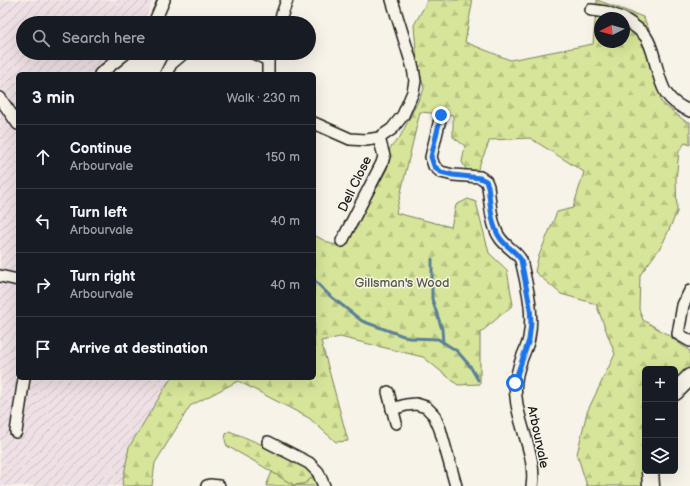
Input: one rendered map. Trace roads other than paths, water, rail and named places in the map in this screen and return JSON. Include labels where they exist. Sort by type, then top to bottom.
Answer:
[{"type":"street","points":[[157,16],[164,0]]},
{"type":"street","points":[[282,16],[286,0]]},
{"type":"street","points":[[316,124],[350,139],[366,140],[379,138],[392,130],[403,115],[413,92],[415,81],[413,68],[392,0]]},
{"type":"street","points":[[591,10],[606,12]]},
{"type":"street","points":[[630,23],[646,37],[651,48],[662,87],[669,98],[679,107],[690,111]]},
{"type":"street","points":[[102,72],[117,60]]},
{"type":"street","points":[[167,72],[171,64],[176,60]]},
{"type":"street","points":[[268,72],[270,60]]},
{"type":"street","points":[[0,98],[16,121]]},
{"type":"street","name":"Arbourvale","points":[[441,115],[431,157],[434,166],[441,172],[480,178],[486,181],[495,226],[499,237],[517,253],[521,260],[530,307],[531,323],[529,340],[515,383],[518,410],[532,466],[532,486]]},
{"type":"street","name":"Dell Close","points":[[342,241],[382,163],[384,156],[379,138]]},
{"type":"street","points":[[0,276],[16,280]]},
{"type":"street","points":[[690,291],[683,305],[678,334],[690,341]]},
{"type":"street","points":[[678,389],[690,377]]},
{"type":"street","points":[[16,432],[24,380]]},
{"type":"street","points":[[388,392],[396,423]]},
{"type":"street","points":[[392,409],[416,404],[426,407],[434,415],[440,430],[456,486]]},
{"type":"street","points":[[268,442],[309,463],[318,472],[324,486]]},
{"type":"street","points":[[650,474],[651,486]]},
{"type":"street","points":[[207,486],[210,484],[219,486]]},
{"type":"waterway","points":[[432,259],[432,299],[442,329],[443,343]]},
{"type":"waterway","points":[[316,282],[329,295],[362,321],[409,338],[438,339],[457,351],[470,366],[478,380]]},
{"type":"park label","name":"Gillsman's Wood","points":[[402,283]]}]
